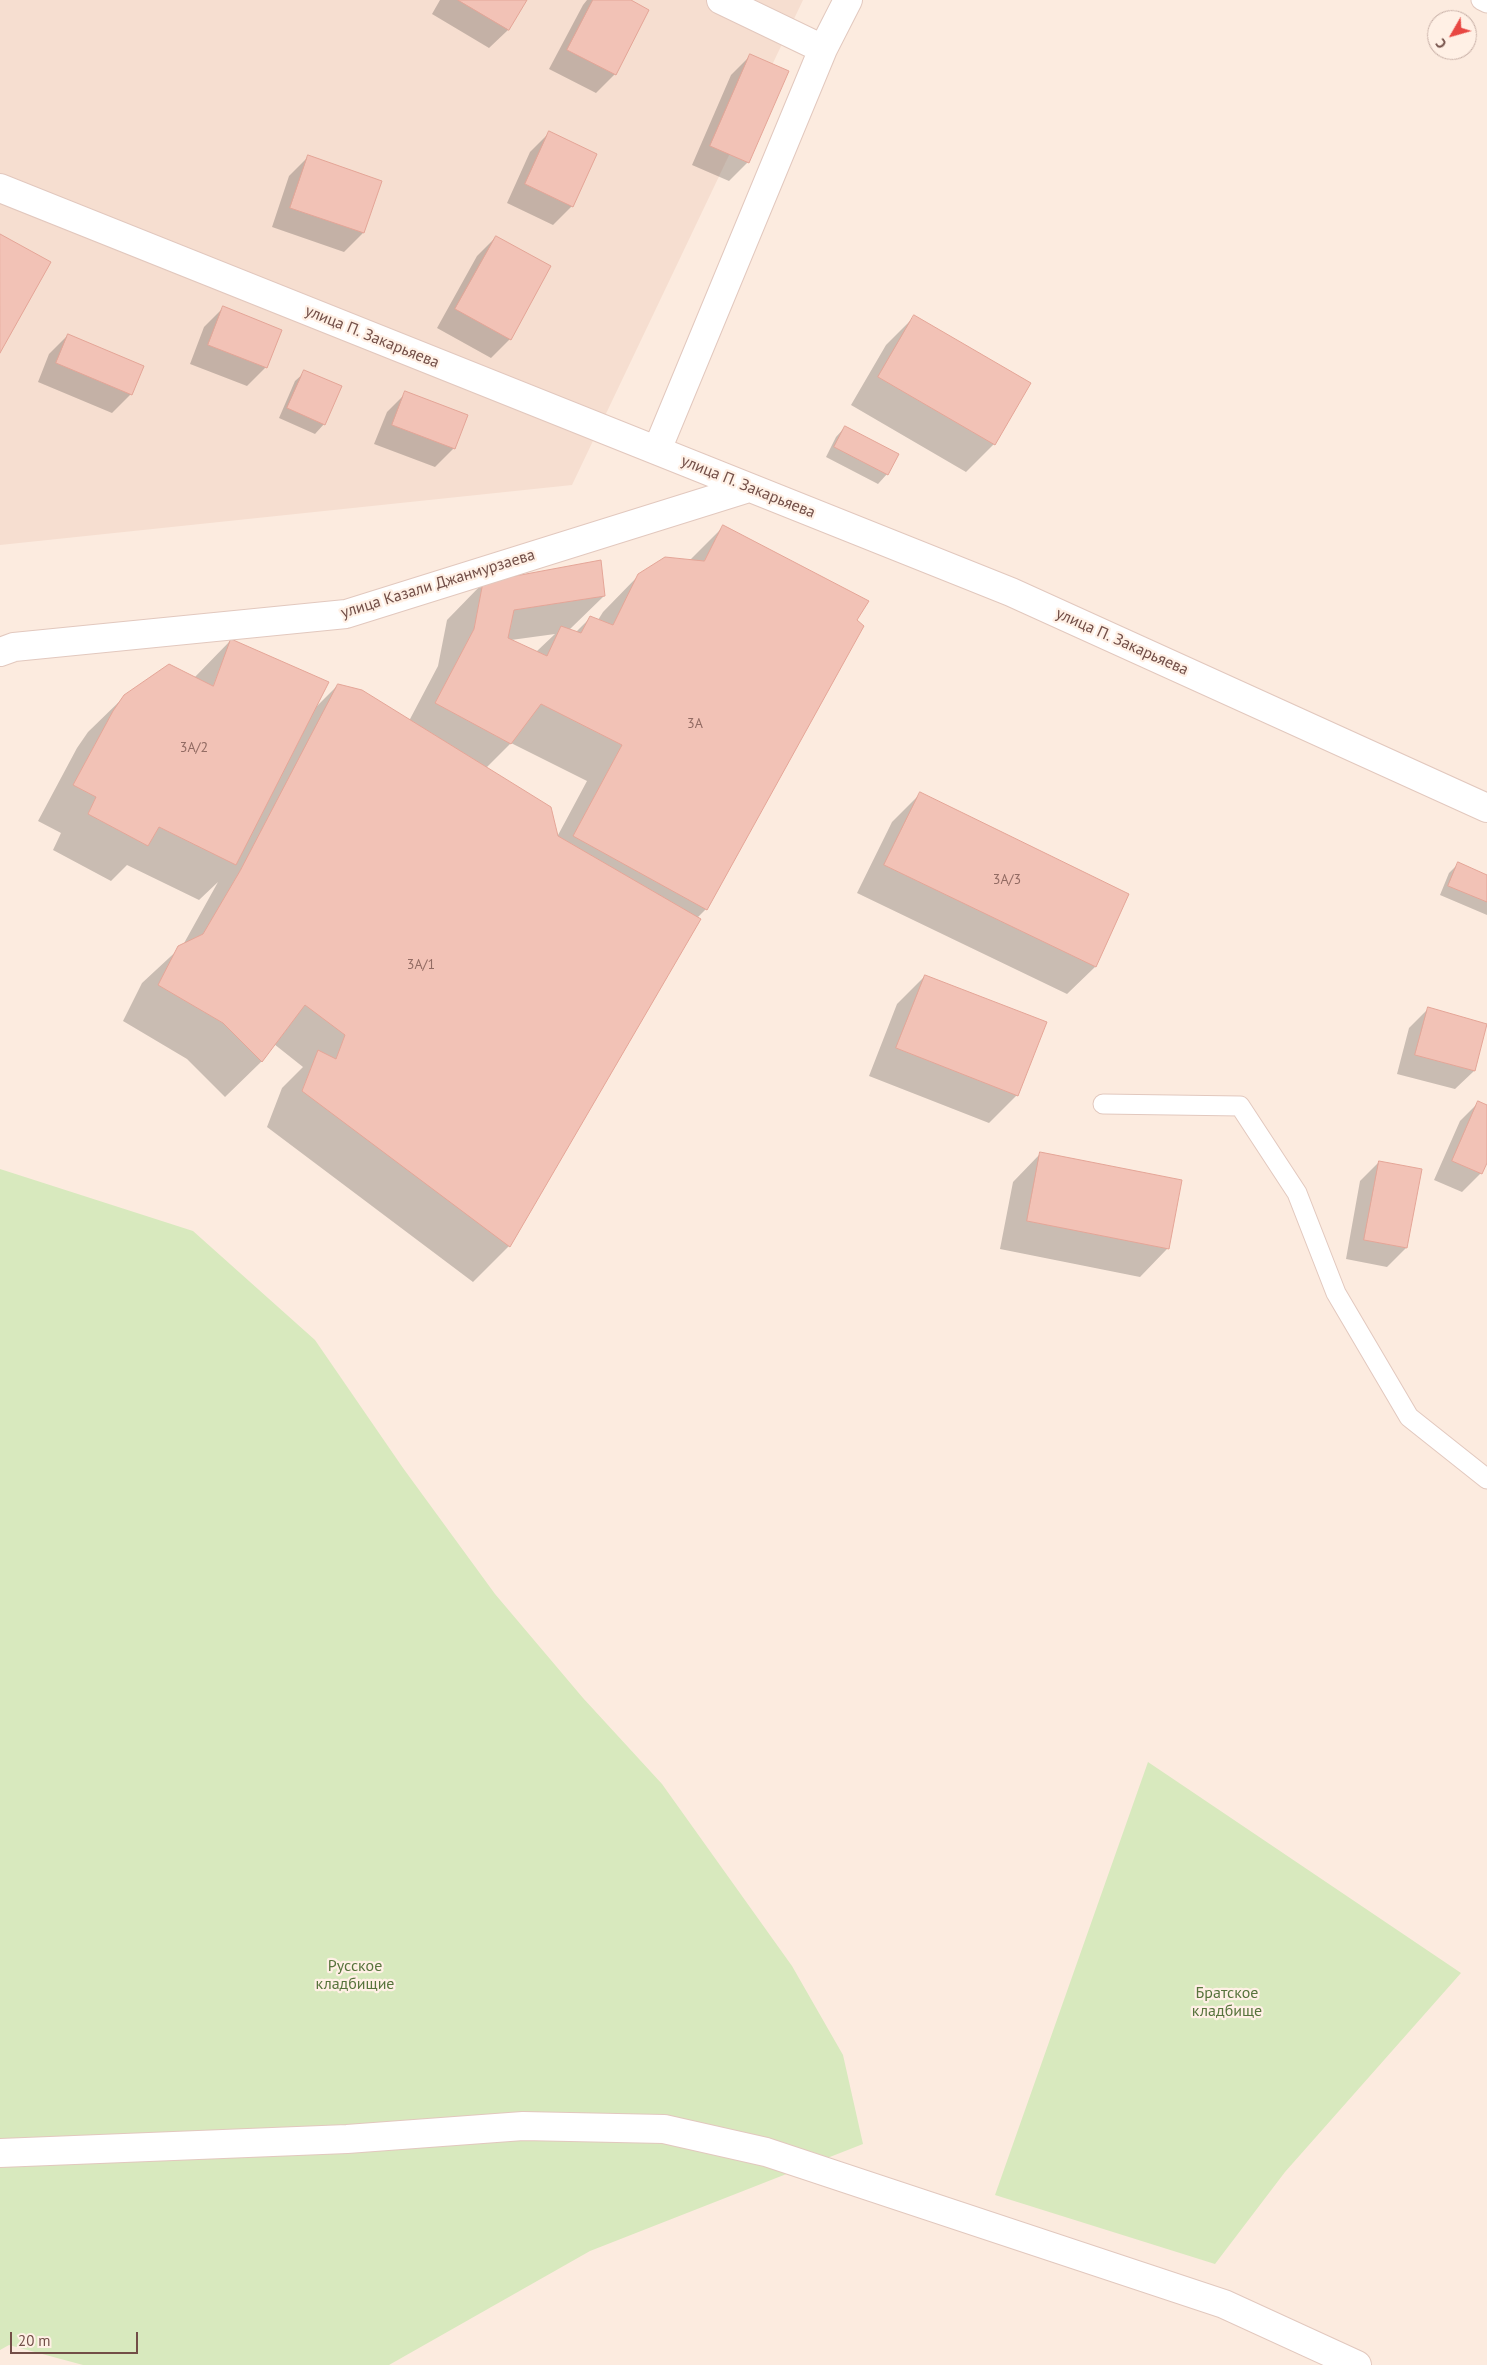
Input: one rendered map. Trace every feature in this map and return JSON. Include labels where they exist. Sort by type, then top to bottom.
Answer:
[{"type":"street","points":[[721,0],[823,49]]},
{"type":"street","points":[[656,450],[823,49],[848,0]]},
{"type":"street","name":"улица П. Закарьяева","points":[[0,188],[1011,592],[1487,808]]},
{"type":"street","name":"улица Казали Джанмурзаева","points":[[0,652],[14,647],[346,614],[749,488]]},
{"type":"street","points":[[0,2152],[347,2139],[523,2126],[664,2129],[766,2152],[1224,2304],[1357,2365]]},
{"type":"lane","points":[[1481,0],[1487,3]]},
{"type":"lane","points":[[1103,1104],[1240,1106],[1297,1193],[1336,1293],[1409,1417],[1487,1479]]},
{"type":"shaded area","points":[[0,0],[803,0],[572,485],[0,545]]},
{"type":"green space","name":"Русское кладбищие","points":[[0,1169],[193,1231],[315,1340],[403,1468],[495,1594],[583,1698],[662,1784],[792,1966],[843,2055],[863,2144],[590,2251],[389,2365],[83,2365],[9,2345],[0,2350]]},
{"type":"green space","name":"Братское кладбище","points":[[1148,1762],[1461,1973],[1285,2172],[1215,2264],[995,2195]]},
{"type":"building","points":[[458,0],[527,0],[509,30]]},
{"type":"building","points":[[593,0],[631,0],[649,10],[616,75],[567,50]]},
{"type":"building","points":[[750,54],[789,71],[749,163],[710,146]]},
{"type":"building","points":[[549,131],[597,154],[573,207],[525,184]]},
{"type":"building","points":[[308,155],[382,181],[364,233],[290,208]]},
{"type":"building","points":[[0,234],[51,262],[0,353]]},
{"type":"building","points":[[496,236],[551,266],[511,340],[455,309]]},
{"type":"building","points":[[223,306],[282,330],[267,368],[208,345]]},
{"type":"building","points":[[914,315],[1031,383],[995,445],[878,377]]},
{"type":"building","points":[[68,334],[144,366],[132,395],[56,363]]},
{"type":"building","points":[[304,370],[342,386],[325,425],[287,408]]},
{"type":"building","points":[[405,391],[468,415],[455,449],[392,425]]},
{"type":"building","points":[[845,426],[899,454],[888,475],[834,447]]},
{"type":"building","points":[[723,525],[869,601],[857,620],[864,626],[707,910],[573,836],[622,745],[541,704],[511,744],[435,703],[474,629],[483,582],[601,560],[605,596],[514,610],[508,638],[547,656],[561,626],[581,633],[590,616],[613,625],[638,574],[665,557],[704,561]]},
{"type":"building","points":[[231,639],[329,682],[236,865],[159,827],[148,846],[88,814],[96,797],[73,785],[113,711],[124,695],[169,664],[213,686]]},
{"type":"building","points":[[338,684],[362,690],[551,807],[558,836],[701,919],[510,1247],[302,1091],[318,1050],[336,1059],[345,1035],[305,1005],[262,1062],[223,1023],[158,985],[178,946],[203,934],[240,871]]},
{"type":"building","points":[[920,792],[1129,894],[1096,967],[884,865]]},
{"type":"building","points":[[1458,862],[1487,875],[1487,902],[1448,886]]},
{"type":"building","points":[[925,975],[1047,1022],[1018,1096],[896,1048]]},
{"type":"building","points":[[1428,1007],[1487,1024],[1475,1071],[1415,1055]]},
{"type":"building","points":[[1478,1101],[1487,1105],[1487,1163],[1482,1174],[1452,1161]]},
{"type":"building","points":[[1040,1152],[1182,1180],[1169,1249],[1027,1221]]},
{"type":"building","points":[[1379,1161],[1422,1169],[1407,1248],[1364,1240]]}]
